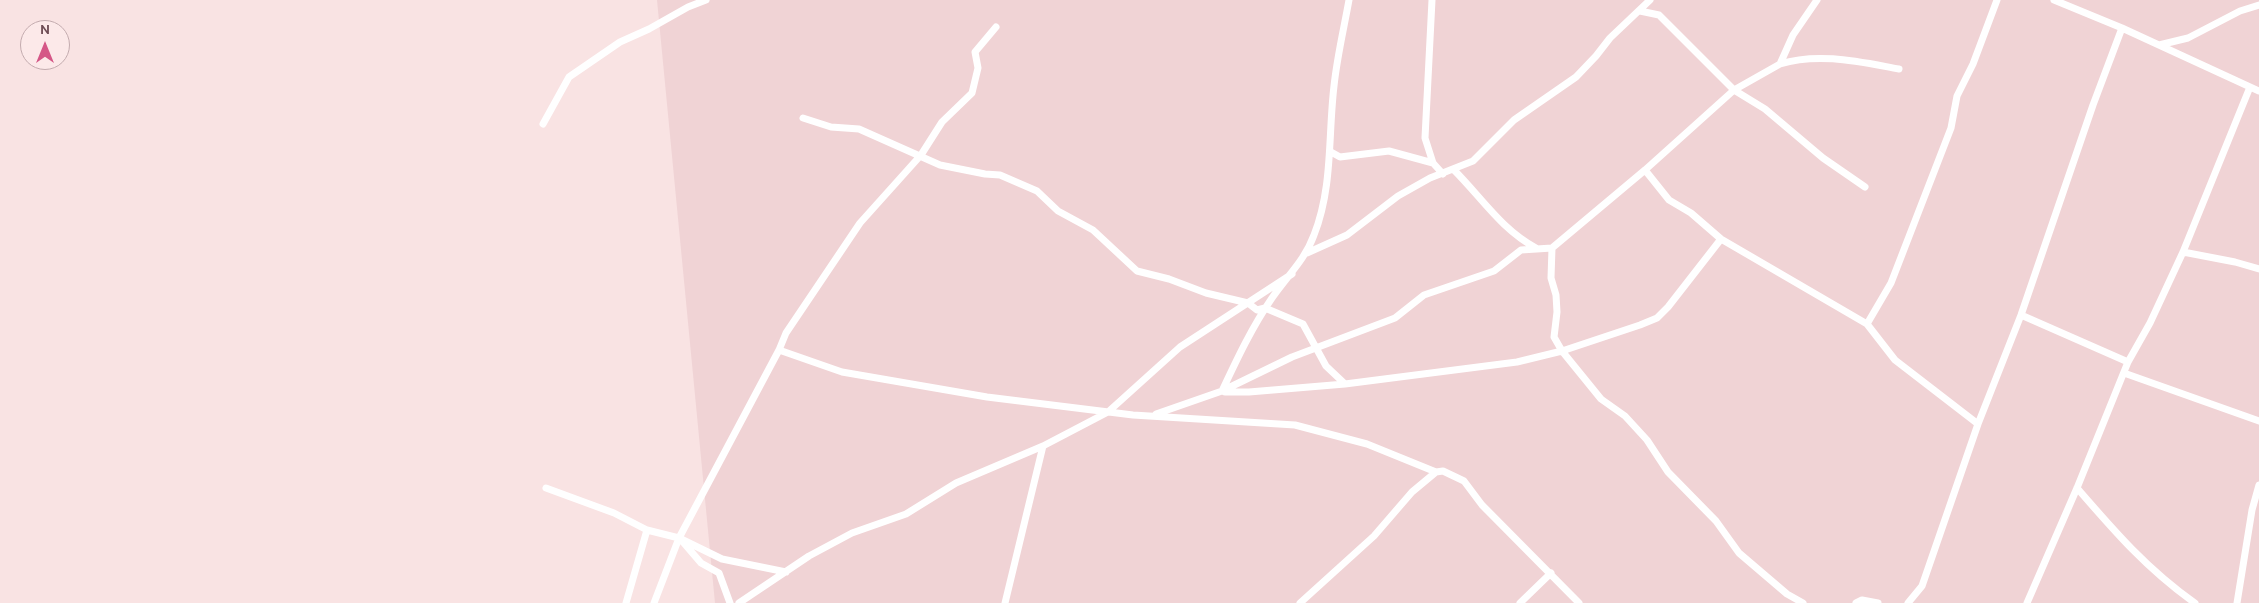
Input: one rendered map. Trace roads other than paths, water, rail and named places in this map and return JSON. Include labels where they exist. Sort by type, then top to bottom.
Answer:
[{"type":"street","points":[[543,124],[569,77],[620,42],[649,30],[688,7],[706,0]]},
{"type":"street","points":[[1222,392],[1256,323],[1307,253],[1325,203],[1331,152],[1334,86],[1349,0]]},
{"type":"street","points":[[1432,0],[1425,138],[1433,163],[1443,174]]},
{"type":"street","points":[[1307,253],[1346,235],[1398,196],[1430,178],[1473,161],[1514,120],[1576,77],[1610,38],[1650,0]]},
{"type":"street","points":[[1780,64],[1793,35],[1817,0]]},
{"type":"street","points":[[1867,324],[1891,283],[1933,180],[1951,128],[1957,96],[1973,64],[1997,0]]},
{"type":"street","points":[[2054,0],[2122,28],[2259,91]]},
{"type":"street","points":[[2159,45],[2188,38],[2240,11],[2259,5]]},
{"type":"street","points":[[1640,11],[1659,15],[1734,90],[1765,109],[1823,158],[1865,188]]},
{"type":"street","points":[[654,603],[679,538],[779,350],[786,333],[860,223],[921,155],[942,122],[972,93],[978,68],[975,52],[996,27]]},
{"type":"street","points":[[1908,603],[1922,586],[1978,424],[2021,315],[2093,105],[2122,28]]},
{"type":"street","points":[[1150,415],[1222,392],[1317,348],[1395,318],[1424,295],[1494,271],[1521,250],[1552,248],[1645,170],[1734,90],[1780,64],[1799,58],[1830,59],[1899,69]]},
{"type":"street","points":[[2027,603],[2077,488],[2128,362],[2150,323],[2184,252],[2250,87]]},
{"type":"street","points":[[804,118],[831,127],[859,129],[940,165],[984,174],[1000,175],[1037,190],[1058,211],[1093,230],[1136,271],[1169,279],[1206,293],[1248,303],[1257,310],[1266,308],[1303,324],[1326,366],[1345,384]]},
{"type":"street","points":[[1331,152],[1340,157],[1389,151],[1433,163]]},
{"type":"street","points":[[1454,170],[1472,188],[1498,222],[1519,239],[1537,249]]},
{"type":"street","points":[[1645,170],[1669,200],[1691,213],[1721,239],[1867,324],[1895,360],[1978,424]]},
{"type":"street","points":[[1222,392],[1249,392],[1345,384],[1517,362],[1562,351],[1657,318],[1721,239]]},
{"type":"street","points":[[1552,248],[1551,278],[1556,295],[1557,312],[1554,338],[1562,351],[1601,399],[1625,416],[1647,440],[1668,472],[1716,521],[1739,553],[1787,594],[1803,603]]},
{"type":"street","points":[[2184,252],[2259,269]]},
{"type":"street","points":[[739,603],[786,572],[852,533],[906,514],[956,483],[1043,446],[1108,412],[1180,347],[1292,274]]},
{"type":"street","points":[[2021,315],[2128,362]]},
{"type":"street","points":[[779,350],[842,372],[885,380],[1108,412],[1295,425],[1367,444],[1436,472],[1449,472],[1464,481],[1482,505],[1579,603]]},
{"type":"street","points":[[2124,374],[2259,421]]},
{"type":"street","points":[[1005,603],[1043,446]]},
{"type":"street","points":[[1300,603],[1374,536],[1412,492],[1436,472]]},
{"type":"street","points":[[2237,603],[2259,484]]},
{"type":"street","points":[[546,488],[614,513],[647,530],[679,538],[722,559],[786,572]]},
{"type":"street","points":[[2077,488],[2128,548],[2165,582],[2195,603]]},
{"type":"street","points":[[626,603],[647,530]]},
{"type":"street","points":[[679,538],[701,563],[719,573],[730,603]]},
{"type":"street","points":[[1520,603],[1551,573]]},
{"type":"street","points":[[1856,603],[1862,600],[1878,603]]}]
